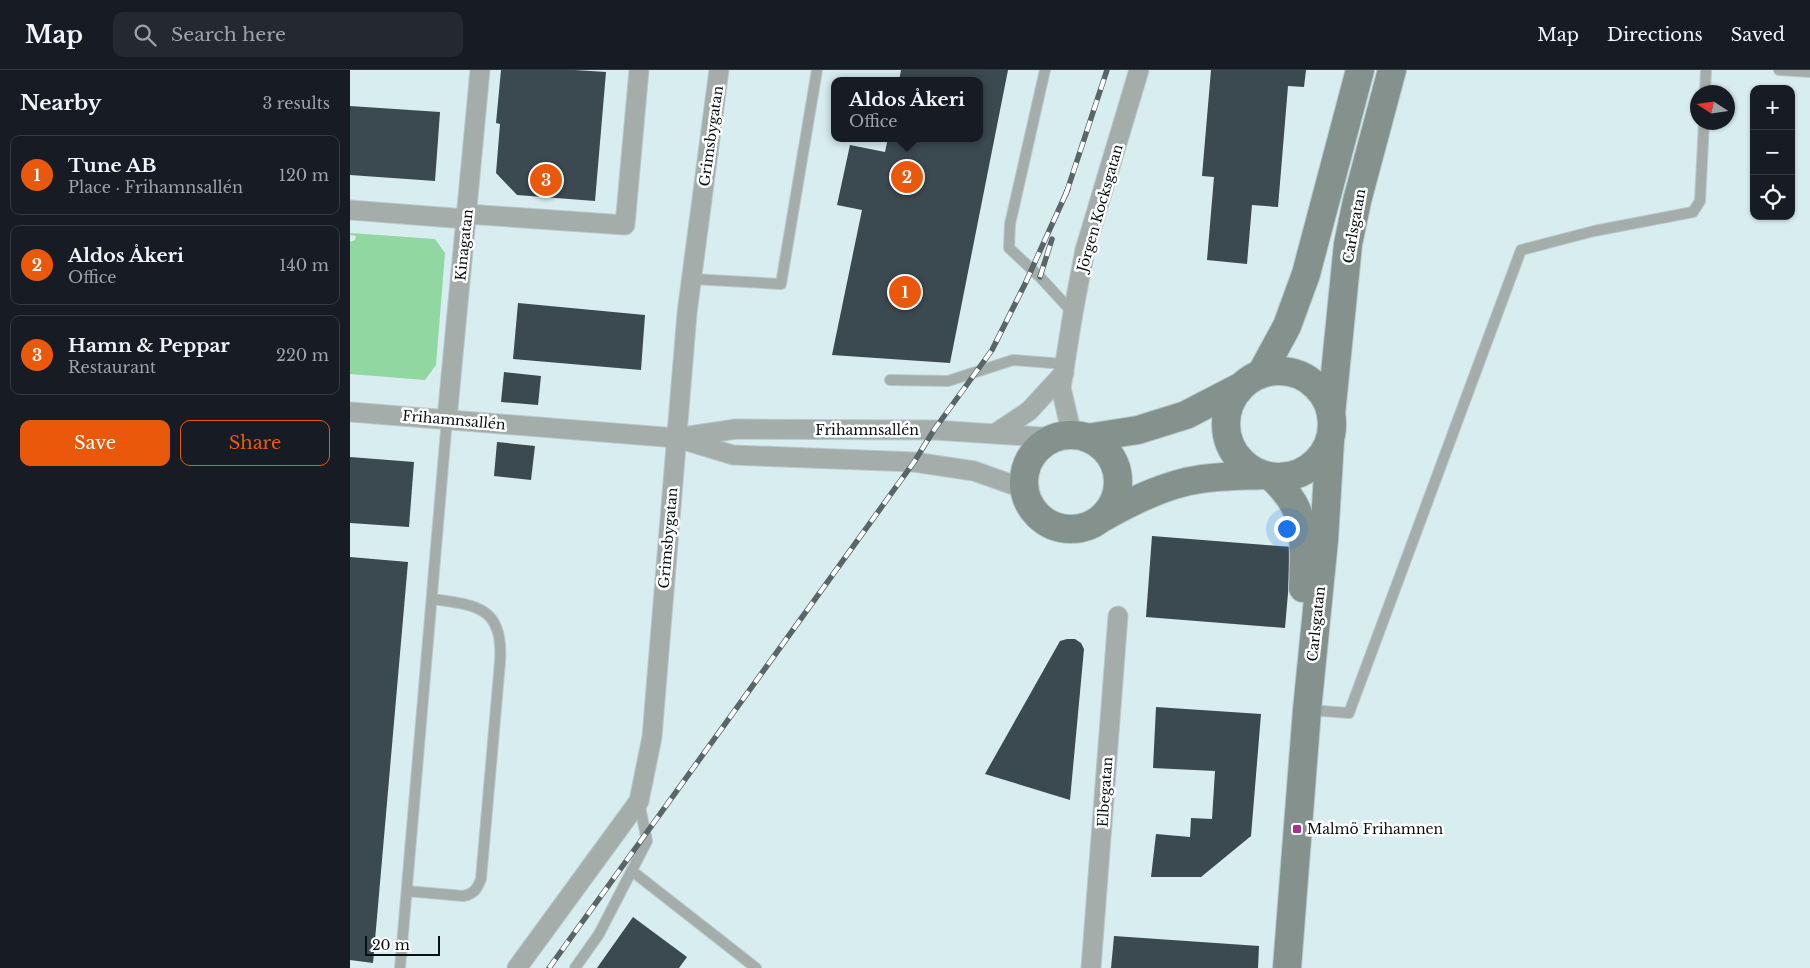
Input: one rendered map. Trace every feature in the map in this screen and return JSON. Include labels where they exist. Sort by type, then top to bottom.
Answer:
[{"type":"street","name":"Kinagatan","points":[[447,419],[480,70]]},
{"type":"street","points":[[350,210],[625,225],[639,70]]},
{"type":"street","name":"Grimsbygatan","points":[[517,968],[639,801],[652,737],[692,279],[719,70]]},
{"type":"street","name":"Jörgen Kocksgatan","points":[[1072,437],[1061,388],[1073,313],[1085,250],[1139,70]]},
{"type":"street","points":[[1267,476],[1243,463],[1232,449],[1227,436],[1226,417],[1234,395],[1251,380],[1287,326],[1306,274],[1360,70]]},
{"type":"street","name":"Carlsgatan","points":[[1301,710],[1324,540],[1330,427],[1348,244],[1357,201],[1392,70]]},
{"type":"street","points":[[996,433],[1029,411],[1064,369]]},
{"type":"street","points":[[1101,519],[1112,507],[1118,486],[1117,470],[1110,455],[1101,446],[1072,437],[1042,445],[1032,458],[1025,473],[1025,489],[1028,501],[1037,515],[1054,526],[1078,529],[1094,524],[1124,506],[1156,492],[1186,482],[1201,479],[1288,476],[1306,469],[1322,455],[1330,427],[1324,396],[1318,388],[1303,376],[1282,371],[1251,380]]},
{"type":"street","name":"Frihamnsallén","points":[[677,438],[736,430],[934,430],[1072,437],[1138,430],[1186,415],[1251,380]]},
{"type":"street","name":"Frihamnsallén","points":[[350,412],[677,438],[733,454],[931,464],[974,471],[1025,489]]},
{"type":"street","name":"Carlsgatan","points":[[1267,476],[1283,489],[1297,510],[1302,535],[1304,561],[1298,809],[1287,968]]},
{"type":"street","name":"Elbegatan","points":[[1091,968],[1118,616]]},
{"type":"lane","points":[[692,279],[781,284],[817,70]]},
{"type":"lane","points":[[1045,70],[1010,224],[1008,248],[1040,277],[1073,313]]},
{"type":"lane","points":[[1705,85],[1706,70]]},
{"type":"lane","points":[[1779,70],[1810,72]]},
{"type":"lane","points":[[1301,710],[1349,713],[1521,250],[1594,231],[1693,212],[1700,201],[1704,130]]},
{"type":"lane","points":[[890,380],[948,381],[1013,360],[1064,369]]},
{"type":"lane","points":[[400,968],[447,419]]},
{"type":"lane","points":[[407,891],[463,896],[471,895],[477,889],[481,879],[500,662],[499,630],[492,617],[482,609],[432,599]]},
{"type":"lane","points":[[575,968],[599,934],[647,841],[639,801]]},
{"type":"lane","points":[[632,871],[756,968]]},
{"type":"green space","points":[[350,233],[435,239],[445,253],[436,365],[425,380],[350,374],[350,242],[355,240],[356,236],[350,235]]},
{"type":"building","points":[[501,70],[606,72],[595,201],[517,195],[496,173],[500,124],[496,123]]},
{"type":"building","points":[[901,70],[1008,70],[950,363],[832,355],[862,210],[837,205],[850,145],[885,152],[887,142],[983,142],[983,77],[900,77]]},
{"type":"building","points":[[1211,70],[1306,70],[1304,87],[1288,86],[1278,207],[1252,205],[1247,264],[1207,260],[1214,177],[1202,176]]},
{"type":"building","points":[[350,106],[440,112],[435,181],[350,175]]},
{"type":"building","points":[[518,303],[645,315],[641,370],[513,359]]},
{"type":"building","points":[[504,372],[541,376],[538,405],[501,402]]},
{"type":"building","points":[[497,442],[535,446],[531,480],[494,476]]},
{"type":"building","points":[[350,457],[414,462],[409,527],[350,523]]},
{"type":"building","points":[[1152,536],[1292,547],[1285,628],[1146,617]]},
{"type":"building","points":[[350,557],[408,562],[373,963],[350,960]]},
{"type":"building","points":[[1075,639],[1081,643],[1084,649],[1070,800],[985,774],[1060,641]]},
{"type":"building","points":[[1156,707],[1261,714],[1251,836],[1201,877],[1151,877],[1156,834],[1190,837],[1191,818],[1212,819],[1215,771],[1153,768]]},
{"type":"building","points":[[633,917],[687,957],[679,968],[597,968]]},
{"type":"building","points":[[1114,936],[1259,946],[1258,968],[1111,968]]},
{"type":"railway","points":[[1066,194],[1107,70]]},
{"type":"railway","points":[[549,968],[914,462],[934,430],[992,350],[1025,284],[1068,189]]},
{"type":"railway","points":[[1040,277],[1052,239]]},
{"type":"place","name":"Aldos Åkeri","points":[[907,177]]},
{"type":"place","name":"Hamn & Peppar","points":[[546,180]]},
{"type":"place","name":"Tune AB","points":[[905,292]]},
{"type":"place","name":"Malmö Frihamnen","points":[[1297,829]]}]
